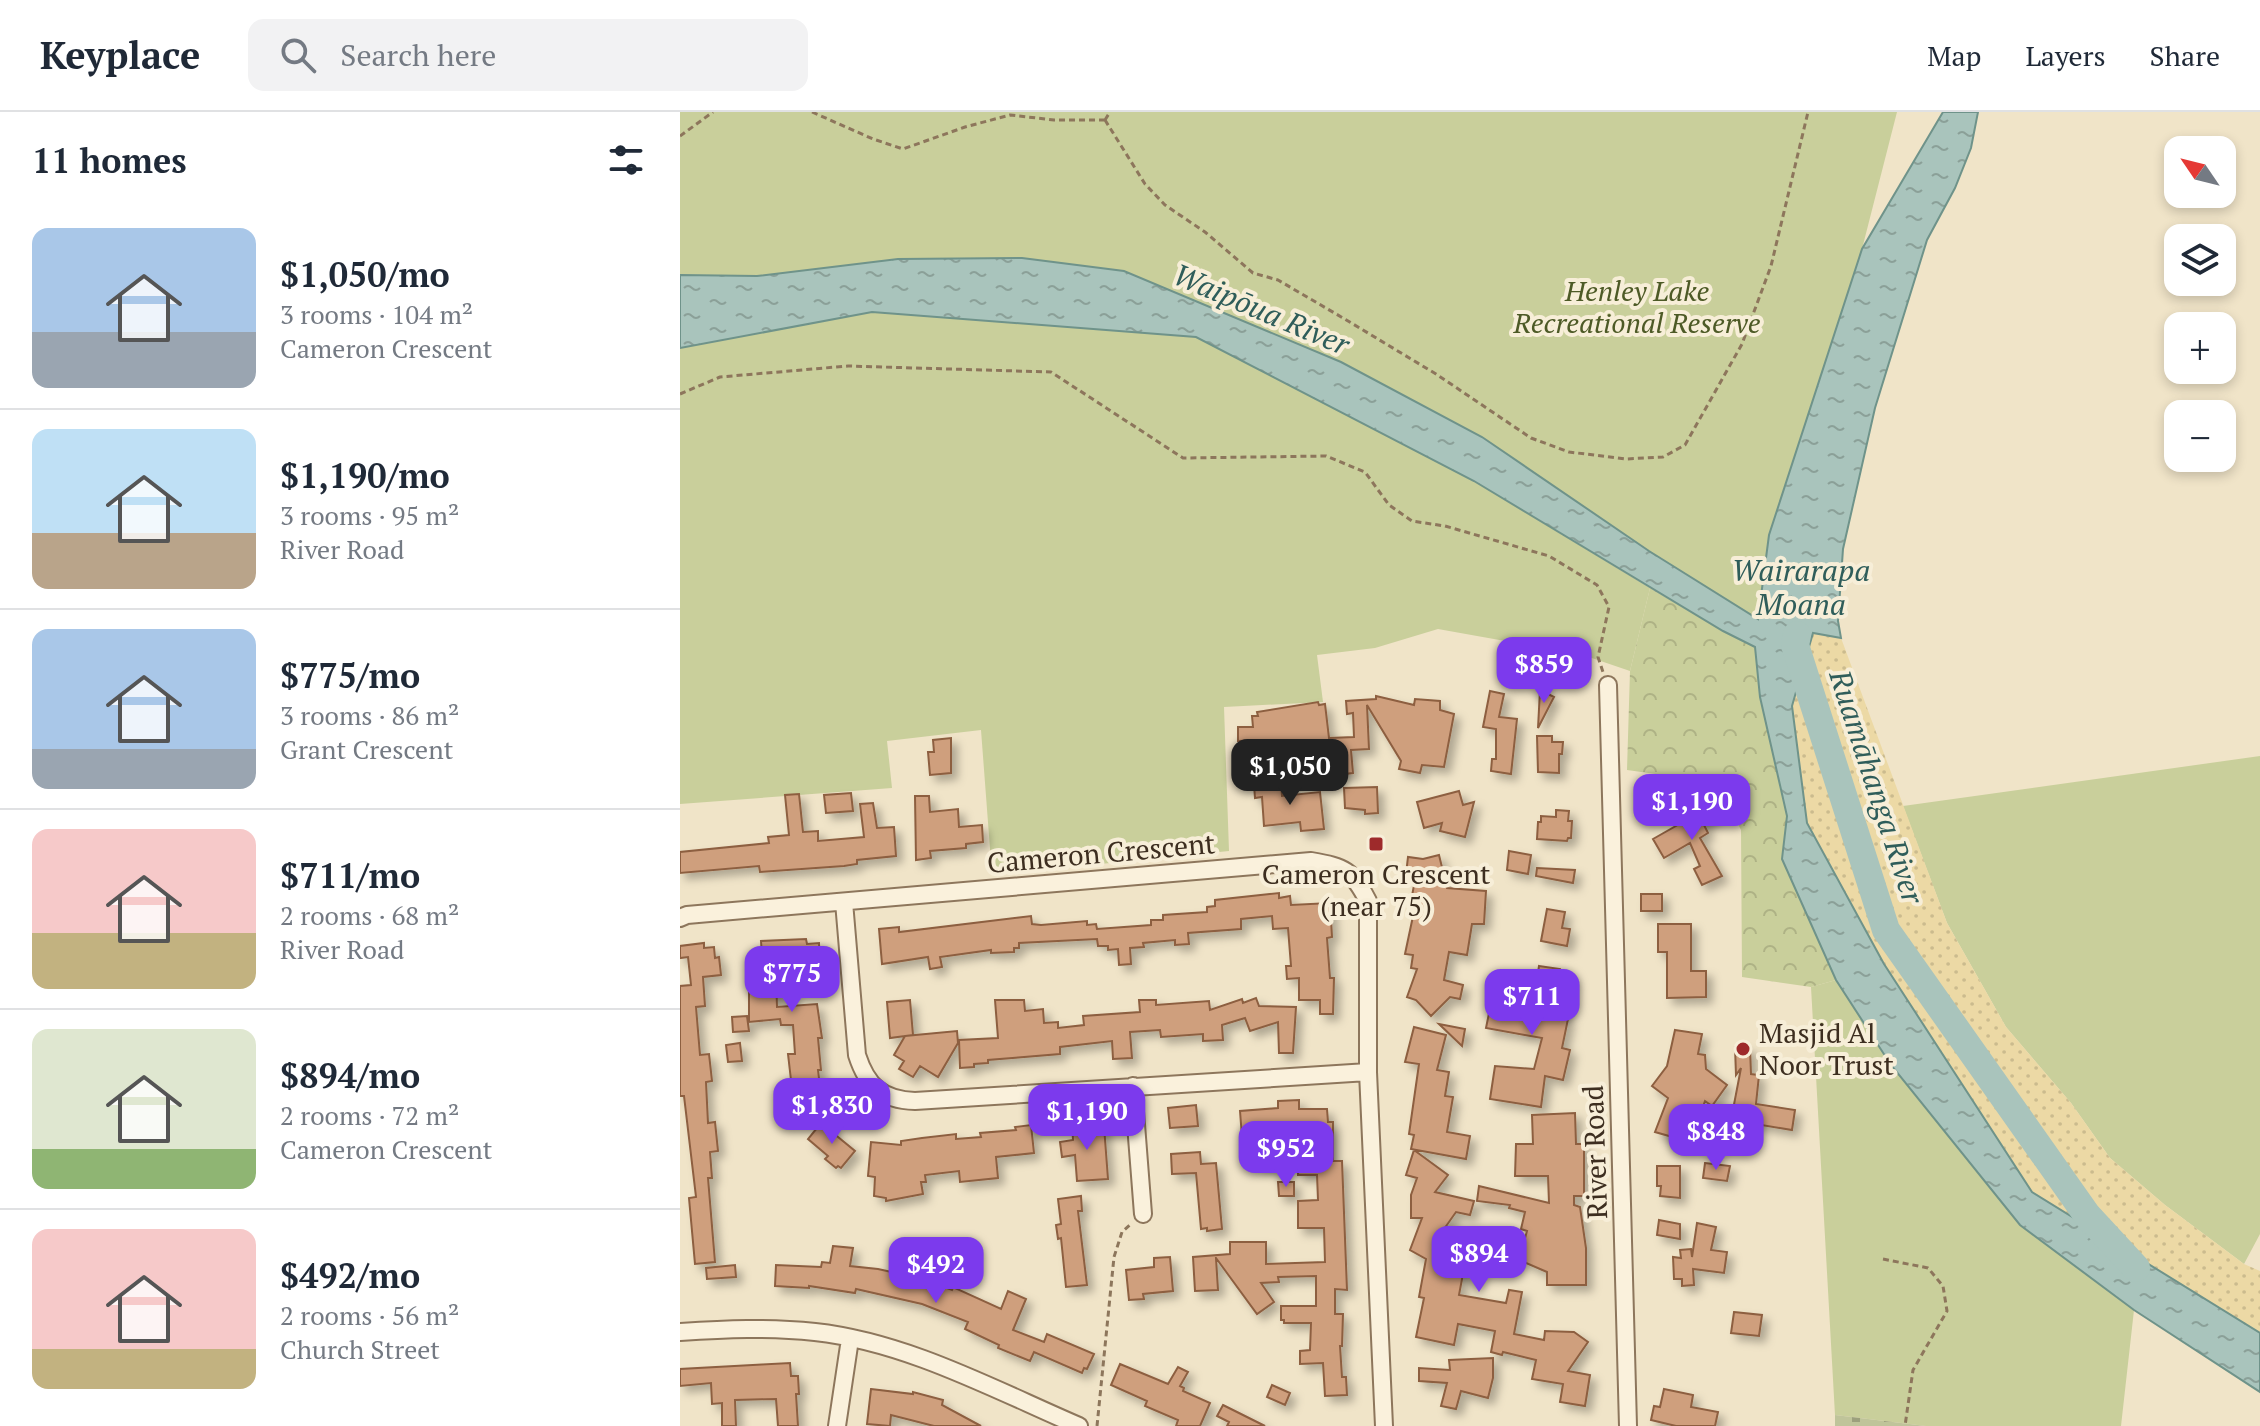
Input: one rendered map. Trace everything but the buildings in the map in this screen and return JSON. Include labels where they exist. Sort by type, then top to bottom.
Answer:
[{"type":"street","name":"River Road","points":[[1608,685],[1628,1426]]},
{"type":"street","name":"Cameron Crescent","points":[[680,918],[1311,861],[1338,866],[1358,881],[1368,901],[1368,1072],[1384,1426]]},
{"type":"street","points":[[844,902],[857,1055],[864,1076],[895,1100],[1368,1072]]},
{"type":"street","points":[[1133,1086],[1143,1214]]},
{"type":"street","points":[[680,1332],[755,1327],[817,1332],[850,1339],[913,1356],[1079,1426]]},
{"type":"street","points":[[837,1426],[850,1339]]},
{"type":"path","points":[[680,136],[713,112]]},
{"type":"path","points":[[812,112],[903,149],[1010,115],[1054,120],[1105,120]]},
{"type":"path","points":[[1105,120],[1110,112]]},
{"type":"path","points":[[1105,120],[1145,184],[1165,205],[1205,232],[1253,273],[1278,280],[1365,331],[1531,438],[1569,452],[1626,459],[1663,457],[1685,445],[1735,358],[1771,266],[1808,112]]},
{"type":"path","points":[[680,394],[720,377],[848,366],[1051,372],[1183,458],[1326,456],[1365,472],[1389,505],[1412,521],[1445,526],[1549,556],[1597,585],[1609,607],[1598,657],[1608,685]]},
{"type":"path","points":[[1097,1426],[1114,1257],[1122,1232],[1143,1214]]},
{"type":"path","points":[[1883,1259],[1928,1268],[1943,1286],[1947,1311],[1913,1370],[1905,1426]]},
{"type":"green space","name":"Henley Lake Recreational Reserve","points":[[680,112],[1897,112],[1862,249],[1769,535],[1758,619],[1341,362],[1270,334],[1022,258],[898,259],[757,276],[680,275]]},
{"type":"green space","points":[[872,312],[1196,337],[1474,481],[1650,588],[1630,671],[1583,655],[1438,629],[1375,648],[1317,655],[1323,702],[1224,707],[1229,851],[992,875],[981,730],[887,741],[892,788],[680,804],[680,348]]},
{"type":"green space","points":[[1650,588],[1755,647],[1760,697],[1787,816],[1782,859],[1836,980],[1811,987],[1742,977],[1741,830],[1721,790],[1712,782],[1627,770],[1630,671]]},
{"type":"green space","points":[[2260,756],[2260,1234],[2244,1264],[2165,1205],[2110,1158],[2071,1103],[2006,1027],[1947,923],[1903,806]]},
{"type":"green space","points":[[1836,980],[1891,1065],[2020,1225],[2134,1310],[2121,1426],[1926,1426],[1835,1415],[1811,987]]},
{"type":"green space","points":[[1835,1415],[1926,1426],[1835,1426]]},
{"type":"sand","points":[[1813,633],[1841,638],[1947,923],[2006,1027],[2071,1103],[2110,1158],[2165,1205],[2244,1264],[2260,1271],[2260,1333],[2032,1193],[1884,964],[1807,823],[1792,706]]},
{"type":"water","name":"Wairarapa Moana","points":[[1943,112],[1978,112],[1971,148],[1955,188],[1927,240],[1875,408],[1843,549],[1838,621],[1841,638],[1813,633],[1792,706],[1807,823],[1884,964],[2032,1192],[2260,1333],[2260,1392],[2134,1310],[2020,1225],[1891,1065],[1836,980],[1782,859],[1787,816],[1760,697],[1755,647],[1723,631],[1474,481],[1196,337],[872,312],[680,348],[680,275],[757,276],[898,259],[1022,258],[1124,271],[1341,362],[1482,437],[1649,551],[1758,619],[1769,535],[1862,249]]},
{"type":"waterway","name":"Ruamāhanga River","points":[[1797,635],[1795,645],[1886,930],[2087,1215],[2136,1268]]},
{"type":"place","name":"Cameron Crescent (near 75)","points":[[1376,844]]},
{"type":"place","name":"Masjid Al Noor Trust","points":[[1743,1049]]},
{"type":"water label","name":"Waipōua River","points":[[1261,310]]}]
